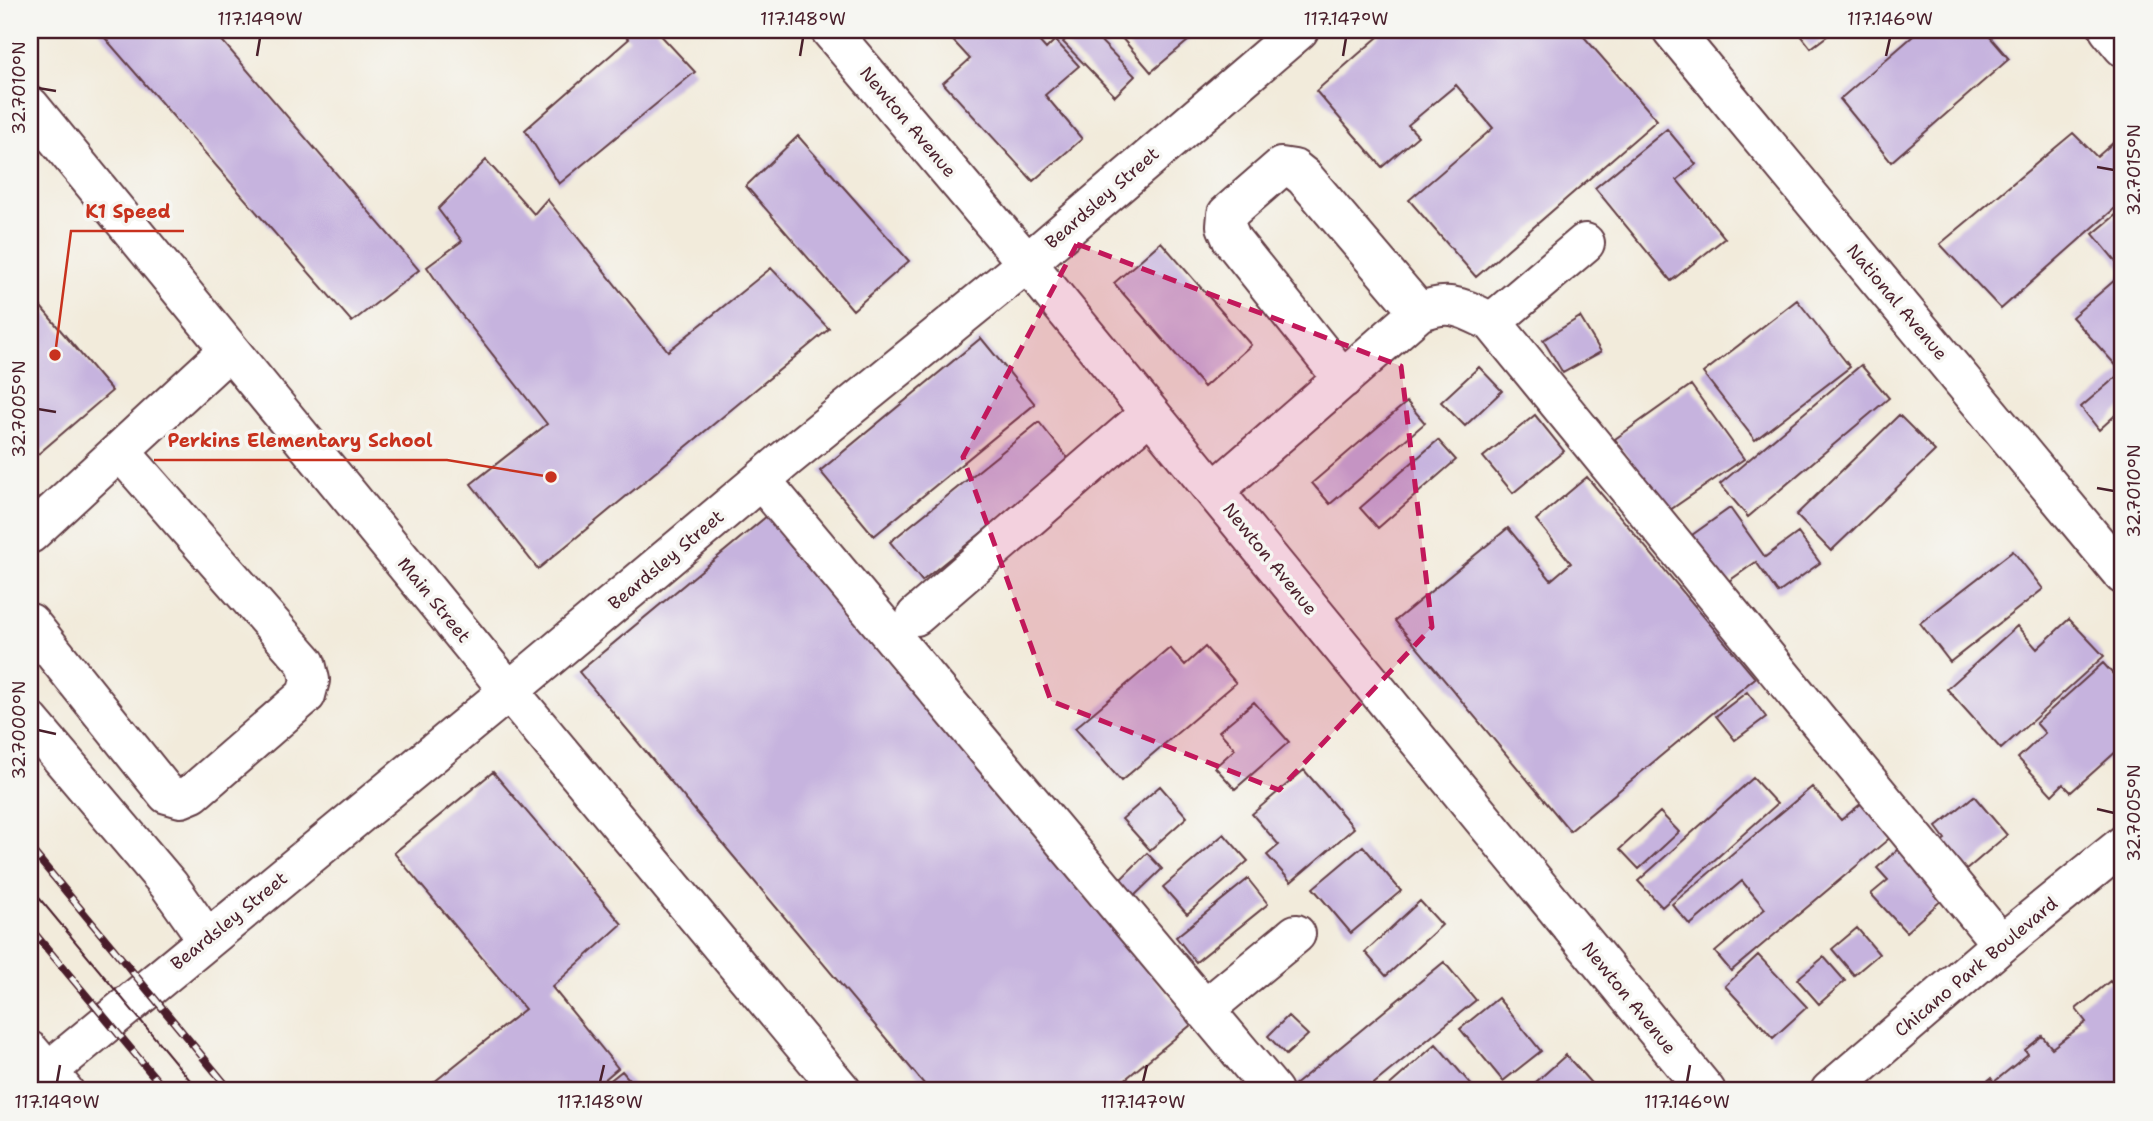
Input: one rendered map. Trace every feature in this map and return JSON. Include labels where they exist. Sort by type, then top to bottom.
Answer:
[{"type":"street","name":"Newton Avenue","points":[[830,30],[1027,263],[1706,1091]]},
{"type":"street","name":"Beardsley Street","points":[[43,1075],[1027,263],[1260,42],[1299,30]]},
{"type":"street","name":"National Avenue","points":[[1672,30],[2123,575]]},
{"type":"street","points":[[2109,30],[2123,47]]},
{"type":"street","name":"Main Street","points":[[30,106],[509,691],[842,1091]]},
{"type":"street","points":[[1343,379],[1232,240],[1226,226],[1227,214],[1281,167],[1294,169],[1304,177],[1419,312]]},
{"type":"street","points":[[1492,322],[1585,243]]},
{"type":"street","points":[[1214,491],[1419,312],[1437,305],[1461,308],[1492,322],[2001,943]]},
{"type":"street","points":[[30,534],[229,350]]},
{"type":"street","points":[[916,616],[1150,412]]},
{"type":"street","points":[[30,623],[167,794],[181,798],[193,793],[306,695],[310,680],[306,663],[120,451]]},
{"type":"street","points":[[761,480],[1273,1091]]},
{"type":"street","points":[[30,721],[169,885],[207,939]]},
{"type":"street","name":"Chicano Park Boulevard","points":[[1830,1091],[2001,943],[2123,845]]},
{"type":"street","points":[[1204,1010],[1296,934]]},
{"type":"highlighted area","points":[[1077,244],[1401,366],[1432,627],[1279,790],[1051,701],[963,457]]},
{"type":"building","points":[[98,30],[213,30],[419,270],[352,322]]},
{"type":"building","points":[[620,30],[656,30],[695,72],[559,184],[525,130],[629,39]]},
{"type":"building","points":[[952,30],[1029,30],[1046,49],[1055,40],[1079,66],[1045,95],[1082,139],[1033,181],[943,83],[970,59],[947,34]]},
{"type":"building","points":[[1075,30],[1090,30],[1135,76],[1115,96],[1063,42]]},
{"type":"building","points":[[1115,30],[1201,30],[1151,72]]},
{"type":"building","points":[[1386,30],[1578,30],[1657,120],[1476,277],[1409,200],[1493,128],[1456,85],[1408,125],[1418,136],[1382,167],[1316,91]]},
{"type":"building","points":[[1797,30],[1835,30],[1811,48]]},
{"type":"building","points":[[1920,30],[1984,30],[2009,59],[1891,162],[1840,99]]},
{"type":"building","points":[[1667,129],[1696,164],[1677,180],[1725,238],[1671,281],[1595,188]]},
{"type":"building","points":[[2073,133],[2097,157],[2123,134],[2123,201],[2001,309],[1940,244]]},
{"type":"building","points":[[798,136],[909,261],[853,310],[746,186]]},
{"type":"building","points":[[486,160],[534,214],[547,199],[668,351],[771,268],[829,329],[538,569],[471,484],[547,424],[427,267],[462,241],[438,209]]},
{"type":"building","points":[[2123,209],[2123,270],[2093,234]]},
{"type":"building","points":[[1161,242],[1251,345],[1204,387],[1114,283]]},
{"type":"building","points":[[2123,273],[2123,408],[2099,430],[2081,407],[2122,372],[2072,317]]},
{"type":"building","points":[[30,294],[112,391],[30,461]]},
{"type":"building","points":[[1797,300],[1850,367],[1755,440],[1703,373]]},
{"type":"building","points":[[1580,317],[1601,352],[1563,373],[1543,340]]},
{"type":"building","points":[[981,338],[1035,404],[874,536],[820,471]]},
{"type":"building","points":[[1861,365],[1889,398],[1748,517],[1720,484]]},
{"type":"building","points":[[1479,367],[1502,391],[1465,426],[1441,402]]},
{"type":"building","points":[[1691,385],[1744,459],[1667,512],[1615,439]]},
{"type":"building","points":[[1407,402],[1425,423],[1330,504],[1312,483]]},
{"type":"building","points":[[1535,415],[1564,451],[1513,493],[1483,457]]},
{"type":"building","points":[[1899,415],[1935,451],[1831,551],[1796,515]]},
{"type":"building","points":[[1039,422],[1070,461],[922,581],[890,542]]},
{"type":"building","points":[[1438,440],[1456,460],[1378,528],[1360,508]]},
{"type":"building","points":[[1587,477],[1755,678],[1570,831],[1395,621],[1508,528],[1551,580],[1571,563],[1536,520]]},
{"type":"building","points":[[1730,508],[1765,557],[1798,533],[1820,563],[1778,593],[1756,562],[1726,583],[1692,535]]},
{"type":"building","points":[[767,516],[1192,1024],[1111,1091],[930,1091],[579,672]]},
{"type":"building","points":[[2013,551],[2043,589],[1950,662],[1920,623]]},
{"type":"building","points":[[2069,619],[2104,656],[2001,749],[1947,689],[2017,626],[2037,649]]},
{"type":"building","points":[[1205,647],[1236,683],[1121,781],[1075,728],[1170,648],[1185,665]]},
{"type":"building","points":[[2103,663],[2123,685],[2123,755],[2118,750],[2071,792],[2063,784],[2052,795],[2018,758],[2045,733],[2036,723]]},
{"type":"building","points":[[1747,692],[1766,717],[1735,740],[1716,716]]},
{"type":"building","points":[[1254,702],[1289,742],[1235,789],[1215,767],[1235,749],[1219,731]]},
{"type":"building","points":[[1304,770],[1354,828],[1291,882],[1267,855],[1279,845],[1252,814]]},
{"type":"building","points":[[493,772],[622,924],[552,987],[618,1068],[591,1091],[423,1091],[525,1009],[394,853]]},
{"type":"building","points":[[1753,778],[1777,804],[1662,907],[1638,881]]},
{"type":"building","points":[[1160,786],[1187,817],[1150,850],[1122,819]]},
{"type":"building","points":[[1812,787],[1841,820],[1862,803],[1891,837],[1731,971],[1715,952],[1765,909],[1742,881],[1690,925],[1672,904]]},
{"type":"building","points":[[1974,796],[2007,835],[1965,871],[1941,842],[1945,839],[1936,827]]},
{"type":"building","points":[[1660,812],[1679,832],[1639,869],[1620,849]]},
{"type":"building","points":[[1224,834],[1248,861],[1187,914],[1163,887]]},
{"type":"building","points":[[1363,846],[1401,891],[1351,933],[1313,888]]},
{"type":"building","points":[[1899,848],[1944,898],[1906,932],[1871,894],[1888,880],[1877,868]]},
{"type":"building","points":[[1147,853],[1162,869],[1131,899],[1117,883]]},
{"type":"building","points":[[1248,879],[1268,904],[1196,962],[1176,937]]},
{"type":"building","points":[[1420,901],[1442,925],[1386,976],[1365,952]]},
{"type":"building","points":[[1857,928],[1879,954],[1854,975],[1832,949]]},
{"type":"building","points":[[1758,955],[1807,1007],[1773,1038],[1725,986]]},
{"type":"building","points":[[1824,957],[1845,981],[1819,1004],[1797,979]]},
{"type":"building","points":[[1444,962],[1476,1000],[1365,1091],[1287,1091]]},
{"type":"building","points":[[2110,981],[2120,993],[2123,990],[2123,1091],[1975,1091],[1991,1078],[1994,1082],[2028,1054],[2025,1050],[2042,1036],[2052,1048],[2086,1022],[2076,1009]]},
{"type":"building","points":[[1498,998],[1541,1051],[1503,1081],[1460,1029]]},
{"type":"building","points":[[1288,1016],[1308,1035],[1286,1055],[1268,1036]]},
{"type":"building","points":[[1436,1044],[1474,1088],[1470,1091],[1383,1091]]},
{"type":"building","points":[[1566,1055],[1598,1091],[1526,1091]]},
{"type":"building","points":[[622,1071],[639,1091],[597,1091]]},
{"type":"tram line","points":[[30,887],[199,1091]]},
{"type":"railway","points":[[30,848],[231,1091]]},
{"type":"railway","points":[[30,928],[166,1091]]},
{"type":"place","name":"K1 Speed","points":[[55,355]]},
{"type":"place","name":"Perkins Elementary School","points":[[551,477]]}]
